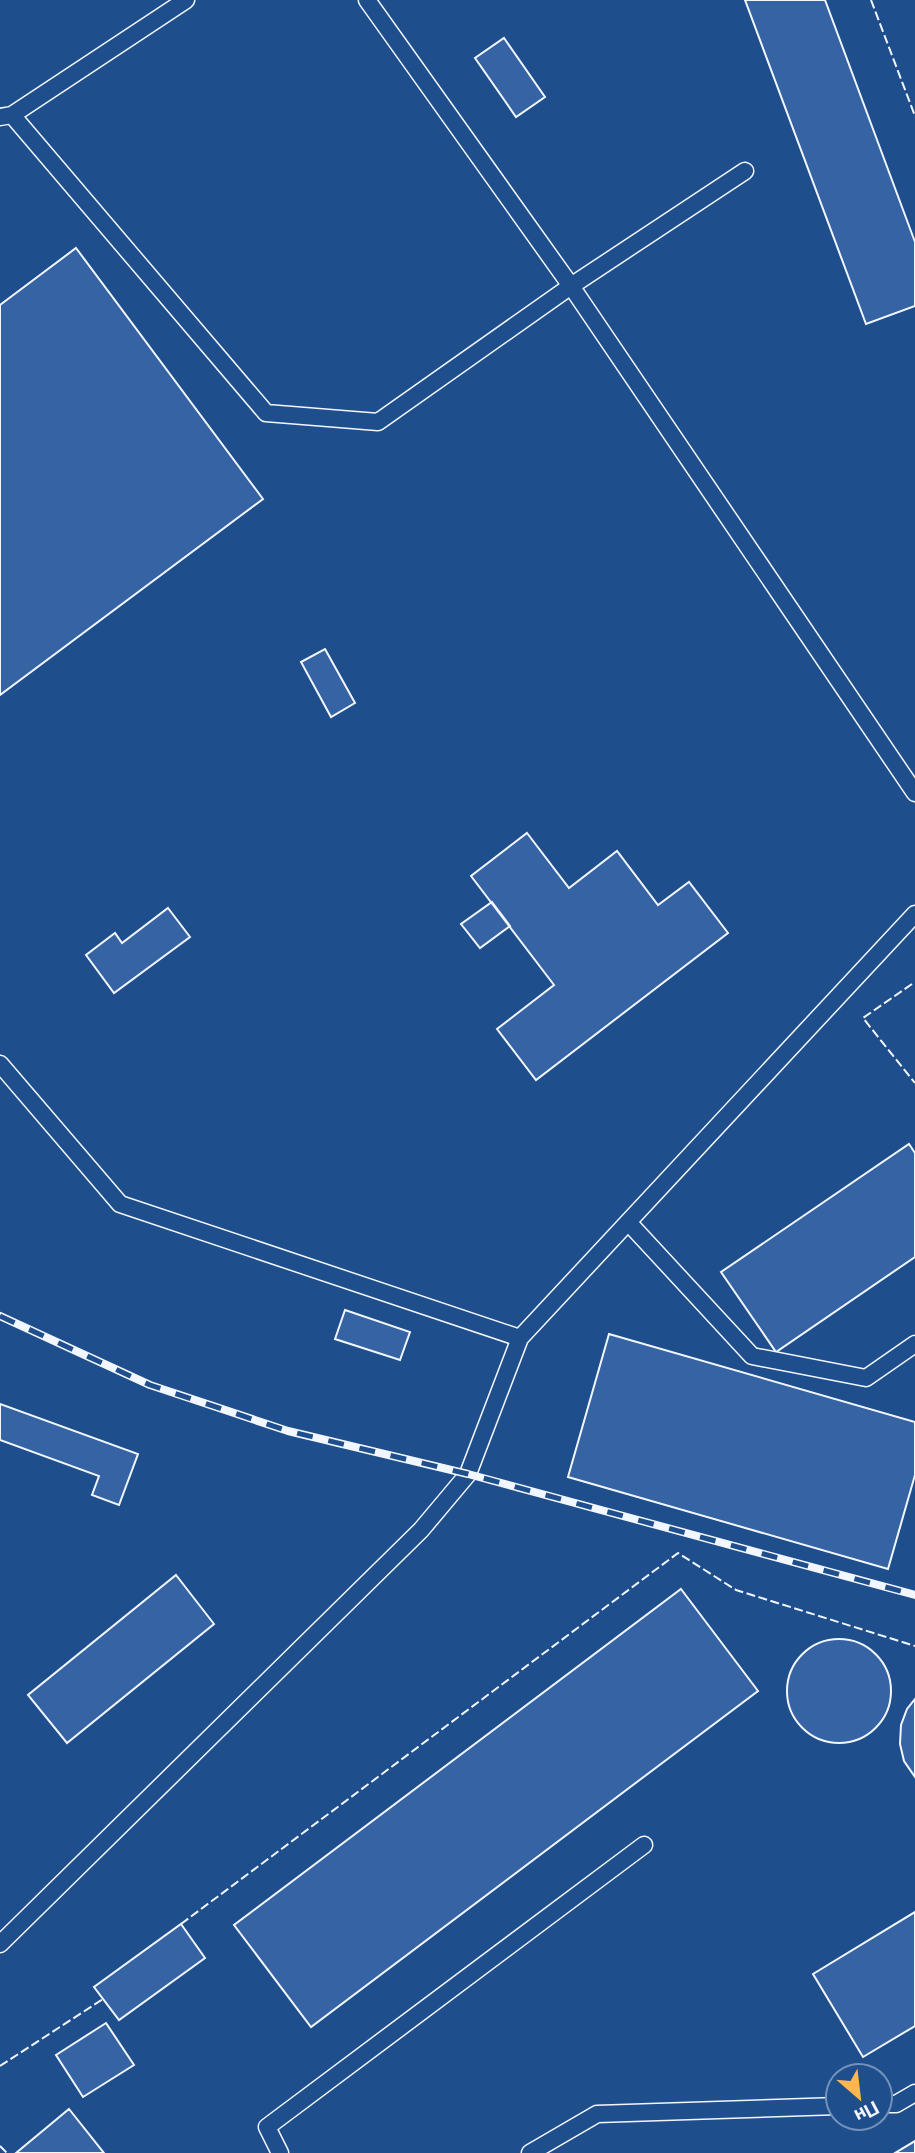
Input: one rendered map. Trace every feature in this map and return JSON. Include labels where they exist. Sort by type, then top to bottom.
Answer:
[{"type":"lane","points":[[186,0],[6,116],[266,414],[378,422],[571,285],[745,171]]},
{"type":"lane","points":[[367,0],[571,285],[915,793]]},
{"type":"lane","points":[[3,1934],[421,1530],[468,1474],[520,1338],[915,914]]},
{"type":"lane","points":[[0,1064],[120,1204],[520,1338]]},
{"type":"lane","points":[[628,1222],[752,1356],[866,1378],[915,1344]]},
{"type":"lane","points":[[279,2153],[267,2127],[644,1845]]},
{"type":"lane","points":[[894,2104],[915,2092]]},
{"type":"lane","points":[[530,2153],[597,2115],[824,2107]]},
{"type":"building","points":[[745,0],[825,0],[915,242],[915,306],[866,324]]},
{"type":"building","points":[[504,38],[545,97],[516,117],[475,58]]},
{"type":"building","points":[[76,248],[263,499],[0,695],[0,305]]},
{"type":"building","points":[[325,649],[355,703],[331,717],[301,662]]},
{"type":"building","points":[[527,833],[569,888],[617,851],[658,905],[689,882],[728,933],[536,1080],[497,1029],[554,985],[471,876]]},
{"type":"building","points":[[492,902],[510,926],[480,948],[461,924]]},
{"type":"building","points":[[168,908],[190,937],[114,993],[86,955],[115,933],[122,943]]},
{"type":"building","points":[[909,1144],[915,1153],[915,1257],[776,1352],[721,1272]]},
{"type":"building","points":[[345,1310],[410,1332],[400,1360],[335,1339]]},
{"type":"building","points":[[609,1334],[915,1422],[915,1475],[888,1569],[568,1477]]},
{"type":"building","points":[[0,1404],[138,1454],[119,1505],[92,1495],[99,1476],[0,1440]]},
{"type":"building","points":[[176,1575],[214,1624],[67,1743],[28,1695]]},
{"type":"building","points":[[681,1589],[758,1691],[311,2027],[234,1925]]},
{"type":"building","points":[[839,1639],[859,1643],[876,1654],[887,1671],[891,1691],[887,1711],[876,1728],[859,1739],[839,1743],[819,1739],[802,1728],[791,1711],[787,1691],[791,1671],[802,1654],[819,1643]]},
{"type":"building","points":[[915,1699],[915,1777],[904,1761],[900,1744],[901,1725],[907,1709]]},
{"type":"building","points":[[915,1912],[915,2026],[863,2057],[813,1974]]},
{"type":"building","points":[[181,1924],[205,1958],[119,2020],[94,1987]]},
{"type":"building","points":[[106,2023],[134,2065],[83,2097],[56,2055]]},
{"type":"building","points":[[69,2109],[104,2153],[16,2153]]},
{"type":"building","points":[[915,2141],[915,2153],[895,2153]]},
{"type":"railway","points":[[0,1316],[150,1385],[288,1431],[468,1474],[915,1595]]},
{"type":"fence","points":[[871,0],[915,116]]},
{"type":"fence","points":[[912,984],[863,1018],[915,1083]]},
{"type":"fence","points":[[181,1924],[678,1553],[736,1590],[915,1646]]},
{"type":"fence","points":[[0,2066],[103,1999]]},
{"type":"fence","points":[[0,2146],[7,2153]]}]
